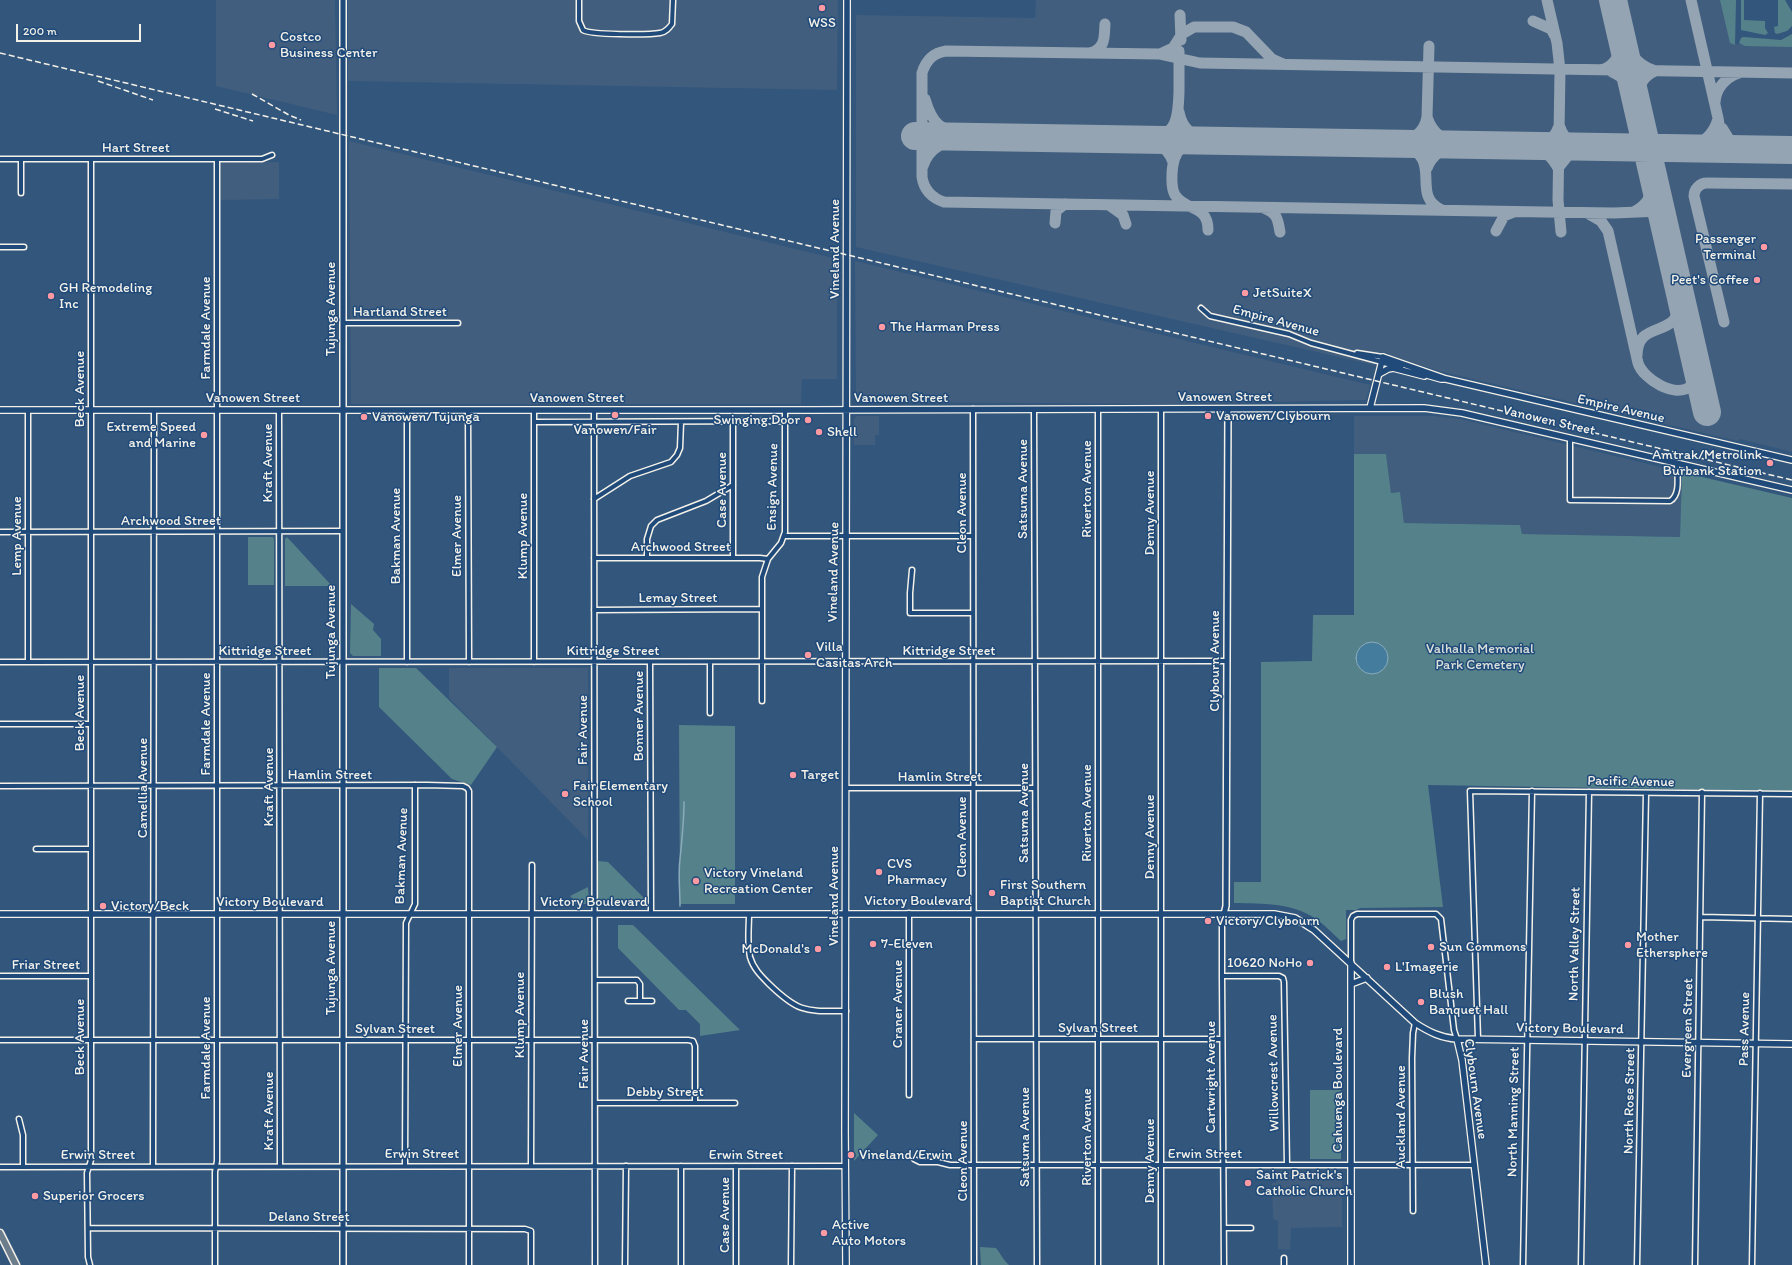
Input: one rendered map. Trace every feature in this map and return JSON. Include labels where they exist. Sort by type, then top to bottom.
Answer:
[{"type":"main road","name":"Vineland Avenue","points":[[846,1265],[845,662],[847,0]]},
{"type":"main road","points":[[1370,408],[1383,359]]},
{"type":"main road","name":"Empire Avenue","points":[[1383,359],[1428,376],[1446,379]]},
{"type":"main road","name":"Empire Avenue","points":[[1383,359],[1446,379],[1792,460]]},
{"type":"main road","points":[[1379,374],[1388,368],[1393,368],[1428,376]]},
{"type":"main road","name":"Vanowen Street","points":[[0,410],[534,411],[1413,408],[1450,410],[1792,490]]},
{"type":"main road","name":"Victory Boulevard","points":[[0,914],[1274,914],[1294,918],[1314,930],[1415,1023],[1433,1034],[1443,1037],[1457,1039],[1792,1044]]},
{"type":"main road","name":"Cahuenga Boulevard","points":[[1351,963],[1351,1265]]},
{"type":"main road","points":[[1351,984],[1367,978]]},
{"type":"main road","name":"Clybourn Avenue","points":[[1457,1039],[1462,1060],[1486,1265]]},
{"type":"main road","points":[[0,1233],[16,1265]]},
{"type":"street","name":"Tujunga Avenue","points":[[343,0],[343,1265]]},
{"type":"street","points":[[579,0],[579,21],[583,30],[590,33],[654,33],[666,31],[670,28],[673,18],[674,0]]},
{"type":"street","name":"Hart Street","points":[[0,159],[262,159],[272,155]]},
{"type":"street","points":[[21,159],[21,194]]},
{"type":"street","name":"Beck Avenue","points":[[90,1265],[88,1257],[87,1173],[91,1160],[91,159]]},
{"type":"street","name":"Farmdale Avenue","points":[[215,1265],[217,159]]},
{"type":"street","points":[[0,247],[24,247]]},
{"type":"street","name":"Empire Avenue","points":[[1201,308],[1210,316],[1289,334],[1311,343],[1383,359]]},
{"type":"street","name":"Hartland Street","points":[[343,323],[458,323]]},
{"type":"street","name":"Cleon Avenue","points":[[973,409],[972,788],[974,1265]]},
{"type":"street","name":"Riverton Avenue","points":[[1098,409],[1098,1265]]},
{"type":"street","name":"Denny Avenue","points":[[1161,409],[1161,1265]]},
{"type":"street","name":"Clybourn Avenue","points":[[1224,914],[1226,906],[1228,409]]},
{"type":"street","name":"Lemp Avenue","points":[[28,410],[28,662]]},
{"type":"street","name":"Camellia Avenue","points":[[152,1166],[154,410]]},
{"type":"street","name":"Kraft Avenue","points":[[279,410],[280,1165]]},
{"type":"street","name":"Bakman Avenue","points":[[407,410],[407,662]]},
{"type":"street","name":"Elmer Avenue","points":[[468,410],[469,662]]},
{"type":"street","name":"Fair Avenue","points":[[594,410],[595,1265]]},
{"type":"street","name":"Ensign Avenue","points":[[762,701],[762,577],[768,559],[781,543],[784,536],[785,410]]},
{"type":"street","name":"Satsuma Avenue","points":[[1034,410],[1035,1039],[1037,1265]]},
{"type":"street","name":"Klump Avenue","points":[[534,411],[534,662]]},
{"type":"street","name":"Case Avenue","points":[[733,421],[733,558]]},
{"type":"street","name":"Vanowen Street","points":[[534,422],[785,421]]},
{"type":"street","points":[[594,499],[630,476],[671,462],[677,455],[680,448],[681,422]]},
{"type":"street","points":[[1570,438],[1570,500],[1670,501],[1674,499],[1677,493],[1677,464]]},
{"type":"street","points":[[647,558],[648,539],[651,526],[658,520],[706,501],[733,485]]},
{"type":"street","name":"Archwood Street","points":[[0,532],[343,531]]},
{"type":"street","points":[[784,536],[973,536]]},
{"type":"street","name":"Archwood Street","points":[[594,558],[768,559]]},
{"type":"street","points":[[912,570],[910,613],[972,613]]},
{"type":"street","name":"Lemay Street","points":[[594,610],[762,609]]},
{"type":"street","name":"Kittridge Street","points":[[0,662],[1226,661]]},
{"type":"street","name":"Bonner Avenue","points":[[650,662],[651,914]]},
{"type":"street","points":[[710,662],[710,713]]},
{"type":"street","points":[[0,724],[90,724]]},
{"type":"street","name":"Hamlin Street","points":[[0,786],[280,785],[463,786],[467,788]]},
{"type":"street","name":"Bakman Avenue","points":[[405,1166],[406,923],[415,904],[414,786]]},
{"type":"street","name":"Elmer Avenue","points":[[467,788],[469,791],[469,1265]]},
{"type":"street","name":"Hamlin Street","points":[[846,788],[1035,788]]},
{"type":"street","name":"Pacific Avenue","points":[[1478,1039],[1470,791],[1792,794]]},
{"type":"street","name":"North Manning Street","points":[[1523,1265],[1526,1040],[1532,791]]},
{"type":"street","name":"North Valley Street","points":[[1580,1265],[1589,792]]},
{"type":"street","name":"Evergreen Street","points":[[1695,1265],[1702,792]]},
{"type":"street","name":"North Rose Street","points":[[1637,1265],[1646,793]]},
{"type":"street","name":"Pass Avenue","points":[[1752,1265],[1760,793]]},
{"type":"street","points":[[36,849],[91,849]]},
{"type":"street","name":"Klump Avenue","points":[[531,1165],[532,865]]},
{"type":"street","name":"Craner Avenue","points":[[909,913],[909,1095]]},
{"type":"street","points":[[749,914],[750,957],[758,973],[788,1002],[799,1008],[809,1010],[846,1011]]},
{"type":"street","name":"Cartwright Avenue","points":[[1224,914],[1222,923],[1224,1265]]},
{"type":"street","name":"Cahuenga Boulevard","points":[[1351,963],[1351,920],[1353,916],[1357,914],[1436,914],[1440,916]]},
{"type":"street","name":"Clybourn Avenue","points":[[1440,916],[1454,1030],[1457,1039]]},
{"type":"street","points":[[1701,917],[1792,919]]},
{"type":"street","name":"Friar Street","points":[[0,976],[91,976]]},
{"type":"street","name":"Willowcrest Avenue","points":[[1222,976],[1278,976],[1283,978],[1287,1165]]},
{"type":"street","points":[[595,980],[637,980],[640,984],[640,1001]]},
{"type":"street","points":[[628,1001],[652,1001]]},
{"type":"street","name":"Auckland Avenue","points":[[1413,1211],[1412,1058],[1415,1023]]},
{"type":"street","name":"Sylvan Street","points":[[974,1039],[1222,1039]]},
{"type":"street","name":"Sylvan Street","points":[[0,1040],[688,1040],[693,1041],[695,1046],[695,1103]]},
{"type":"street","name":"Debby Street","points":[[595,1103],[735,1103]]},
{"type":"street","points":[[19,1119],[23,1135],[23,1166]]},
{"type":"street","name":"Erwin Street","points":[[914,1159],[920,1162],[938,1162],[950,1165],[1474,1165]]},
{"type":"street","name":"Erwin Street","points":[[0,1167],[280,1165],[845,1166]]},
{"type":"street","points":[[625,1265],[626,1166]]},
{"type":"street","points":[[681,1166],[681,1265]]},
{"type":"street","name":"Case Avenue","points":[[736,1166],[736,1265]]},
{"type":"street","points":[[791,1265],[792,1166]]},
{"type":"street","name":"Delano Street","points":[[88,1228],[525,1229],[531,1230],[531,1265]]},
{"type":"street","points":[[1224,1228],[1251,1228]]},
{"type":"street","points":[[1284,1258],[1284,1265]]},
{"type":"shaded area","points":[[216,0],[335,0],[337,115],[216,86]]},
{"type":"shaded area","points":[[348,0],[838,0],[837,90],[348,81]]},
{"type":"shaded area","points":[[1036,0],[1721,0],[1731,41],[1735,44],[1792,46],[1792,452],[1740,439],[1738,441],[1439,371],[1389,355],[1388,353],[1378,352],[1374,365],[856,247],[856,15],[1035,18]]},
{"type":"shaded area","points":[[349,141],[837,259],[837,379],[802,379],[801,404],[351,404]]},
{"type":"shaded area","points":[[279,162],[279,199],[221,200],[221,163]]},
{"type":"shaded area","points":[[855,261],[1370,385],[1366,400],[1170,404],[858,402],[856,400]]},
{"type":"shaded area","points":[[857,416],[879,416],[879,435],[875,435],[875,445],[854,445],[854,419]]},
{"type":"shaded area","points":[[1354,416],[1433,416],[1460,419],[1669,469],[1682,474],[1680,537],[1522,534],[1520,525],[1404,523],[1400,492],[1391,493],[1386,454],[1354,454]]},
{"type":"shaded area","points":[[1369,642],[1375,642],[1385,649],[1388,658],[1387,664],[1381,671],[1375,674],[1369,674],[1359,667],[1356,661],[1356,655],[1363,645]]},
{"type":"shaded area","name":"Fair Elementary School","points":[[449,668],[588,668],[588,840],[449,698]]},
{"type":"shaded area","points":[[1276,1171],[1339,1171],[1342,1175],[1342,1227],[1291,1228],[1290,1250],[1278,1249],[1278,1221],[1273,1219],[1272,1183],[1276,1183]]},
{"type":"green space","points":[[1720,0],[1736,0],[1735,45],[1730,43]]},
{"type":"green space","points":[[1741,0],[1744,0],[1744,20],[1765,21],[1765,28],[1768,33],[1765,35],[1741,30]]},
{"type":"green space","points":[[1778,0],[1785,0],[1792,12],[1792,26],[1787,31],[1777,34],[1775,33],[1774,27],[1778,26]]},
{"type":"green space","points":[[1792,34],[1792,47],[1745,46],[1739,43],[1743,37],[1781,40]]},
{"type":"green space","name":"Valhalla Memorial Park Cemetery","points":[[1354,454],[1386,454],[1391,493],[1400,492],[1404,523],[1520,525],[1522,534],[1680,537],[1682,474],[1685,473],[1792,498],[1792,791],[1428,785],[1443,907],[1360,908],[1356,910],[1346,910],[1346,939],[1341,941],[1316,919],[1297,909],[1266,904],[1234,903],[1234,882],[1261,882],[1261,662],[1312,661],[1313,615],[1354,615]]},
{"type":"green space","points":[[248,537],[273,537],[274,585],[248,585]]},
{"type":"green space","points":[[287,537],[332,586],[285,586],[285,539]]},
{"type":"green space","points":[[351,604],[374,624],[373,630],[381,639],[381,656],[353,656],[350,653]]},
{"type":"green space","points":[[379,668],[416,668],[497,747],[471,785],[452,779],[379,707]]},
{"type":"green space","points":[[679,725],[735,726],[735,904],[680,904]]},
{"type":"green space","points":[[598,861],[608,862],[645,899],[643,903],[601,903],[597,899]]},
{"type":"green space","points":[[588,887],[589,902],[586,904],[573,904],[573,899],[570,896]]},
{"type":"green space","points":[[618,925],[633,925],[740,1030],[700,1036],[700,1024],[686,1010],[679,1010],[618,948]]},
{"type":"green space","points":[[1310,1090],[1341,1090],[1341,1159],[1310,1159]]},
{"type":"green space","points":[[854,1113],[878,1135],[854,1161]]},
{"type":"green space","points":[[980,1247],[996,1248],[1009,1265],[981,1265]]},
{"type":"waterway","points":[[680,906],[679,871],[684,802]]},
{"type":"taxiway","points":[[1547,0],[1557,43],[1560,70],[1558,200],[1561,232]]},
{"type":"taxiway","points":[[1691,0],[1718,118],[1723,149]]},
{"type":"taxiway","points":[[1180,15],[1181,40]]},
{"type":"taxiway","points":[[1533,21],[1551,29],[1555,36]]},
{"type":"taxiway","points":[[1091,53],[1096,51],[1102,45],[1105,24]]},
{"type":"taxiway","points":[[1160,54],[1173,48],[1182,34],[1194,27],[1233,27],[1246,32],[1272,59],[1283,64]]},
{"type":"taxiway","points":[[1621,35],[1637,61],[1653,70]]},
{"type":"taxiway","points":[[1602,70],[1611,65],[1617,57],[1621,38]]},
{"type":"taxiway","points":[[1396,143],[1412,138],[1420,132],[1425,123],[1427,117],[1429,46]]},
{"type":"taxiway","points":[[1661,211],[1614,213],[944,202],[929,193],[922,177],[922,73],[926,64],[934,55],[946,51],[1159,54],[1200,63],[1792,73]]},
{"type":"taxiway","points":[[1147,139],[1165,134],[1174,124],[1177,117],[1179,101],[1179,51]]},
{"type":"taxiway","points":[[1637,100],[1638,91],[1642,82],[1647,76],[1655,71]]},
{"type":"taxiway","points":[[1612,72],[1622,78],[1630,86],[1638,106]]},
{"type":"taxiway","points":[[1715,102],[1717,92],[1722,84],[1730,77],[1739,73]]},
{"type":"taxiway","points":[[925,99],[931,115],[939,125],[950,131],[967,136]]},
{"type":"taxiway","points":[[1179,112],[1180,118],[1185,127],[1196,136],[1206,140]]},
{"type":"taxiway","points":[[1427,117],[1436,133],[1445,139],[1463,144]]},
{"type":"taxiway","points":[[1685,148],[1697,145],[1706,139],[1710,135],[1718,119]]},
{"type":"taxiway","points":[[1560,127],[1567,138],[1585,147]]},
{"type":"taxiway","points":[[1531,145],[1551,139],[1558,128]]},
{"type":"taxiway","points":[[1722,128],[1730,141],[1749,149]]},
{"type":"taxiway","points":[[923,166],[926,159],[934,149],[945,142],[965,136]]},
{"type":"taxiway","points":[[1133,139],[1146,140],[1158,144],[1167,151],[1173,162]]},
{"type":"taxiway","points":[[1206,140],[1185,145],[1177,153],[1174,158],[1172,187],[1175,195],[1180,200],[1196,209],[1204,216],[1207,222],[1208,230]]},
{"type":"taxiway","points":[[1397,144],[1412,150],[1421,157],[1425,166],[1428,195],[1432,203],[1442,210]]},
{"type":"taxiway","points":[[1427,168],[1435,155],[1443,149],[1458,145]]},
{"type":"taxiway","points":[[1529,145],[1546,153],[1558,168],[1570,153],[1586,147]]},
{"type":"taxiway","points":[[1634,212],[1644,205],[1650,197],[1653,175]]},
{"type":"taxiway","points":[[1724,322],[1694,196],[1695,191],[1704,183],[1792,184]]},
{"type":"taxiway","points":[[1055,223],[1056,211],[1065,204]]},
{"type":"taxiway","points":[[1109,205],[1123,215],[1126,224]]},
{"type":"taxiway","points":[[1264,208],[1274,214],[1280,232]]},
{"type":"taxiway","points":[[1496,231],[1504,216],[1514,212]]},
{"type":"taxiway","points":[[1587,213],[1601,221],[1608,231],[1638,363],[1641,369],[1653,381],[1669,389],[1677,390],[1691,386],[1698,369]]},
{"type":"taxiway","points":[[1637,356],[1638,347],[1645,335],[1668,325],[1673,321],[1677,315],[1681,297]]},
{"type":"runway","points":[[1613,0],[1707,412]]},
{"type":"runway","points":[[915,136],[1792,150]]},
{"type":"railway","points":[[0,53],[1792,480]]},
{"type":"railway","points":[[98,81],[153,100]]},
{"type":"railway","points":[[252,94],[289,115],[301,120]]},
{"type":"railway","points":[[215,109],[253,121]]},
{"type":"place","name":"WSS","points":[[822,8]]},
{"type":"place","name":"Costco Business Center","points":[[272,45]]},
{"type":"place","name":"Passenger Terminal","points":[[1764,247]]},
{"type":"place","name":"Peet's Coffee","points":[[1757,280]]},
{"type":"place","name":"JetSuiteX","points":[[1245,293]]},
{"type":"place","name":"GH Remodeling Inc","points":[[51,296]]},
{"type":"place","name":"The Harman Press","points":[[882,327]]},
{"type":"place","name":"Vanowen/Fair","points":[[615,415]]},
{"type":"place","name":"Vanowen/Clybourn","points":[[1208,416]]},
{"type":"place","name":"Vanowen/Tujunga","points":[[364,417]]},
{"type":"place","name":"Swinging Door","points":[[808,420]]},
{"type":"place","name":"Shell","points":[[819,432]]},
{"type":"place","name":"Extreme Speed and Marine","points":[[204,435]]},
{"type":"place","name":"Amtrak/Metrolink Burbank Station","points":[[1770,463]]},
{"type":"place","name":"Villa Casitas Arch","points":[[808,655]]},
{"type":"place","name":"Target","points":[[793,775]]},
{"type":"place","name":"Fair Elementary School","points":[[565,794]]},
{"type":"place","name":"CVS Pharmacy","points":[[879,872]]},
{"type":"place","name":"Victory Vineland Recreation Center","points":[[696,881]]},
{"type":"place","name":"First Southern Baptist Church","points":[[992,893]]},
{"type":"place","name":"Victory/Beck","points":[[103,906]]},
{"type":"place","name":"Victory/Clybourn","points":[[1208,921]]},
{"type":"place","name":"7-Eleven","points":[[873,944]]},
{"type":"place","name":"Mother Ethersphere","points":[[1628,945]]},
{"type":"place","name":"Sun Commons","points":[[1431,947]]},
{"type":"place","name":"McDonald's","points":[[818,949]]},
{"type":"place","name":"10620 NoHo","points":[[1310,963]]},
{"type":"place","name":"L'Imagerie","points":[[1387,967]]},
{"type":"place","name":"Blush Banquet Hall","points":[[1421,1002]]},
{"type":"place","name":"Vineland/Erwin","points":[[851,1155]]},
{"type":"place","name":"Saint Patrick's Catholic Church","points":[[1248,1183]]},
{"type":"place","name":"Superior Grocers","points":[[35,1196]]},
{"type":"place","name":"Active Auto Motors","points":[[824,1233]]}]
